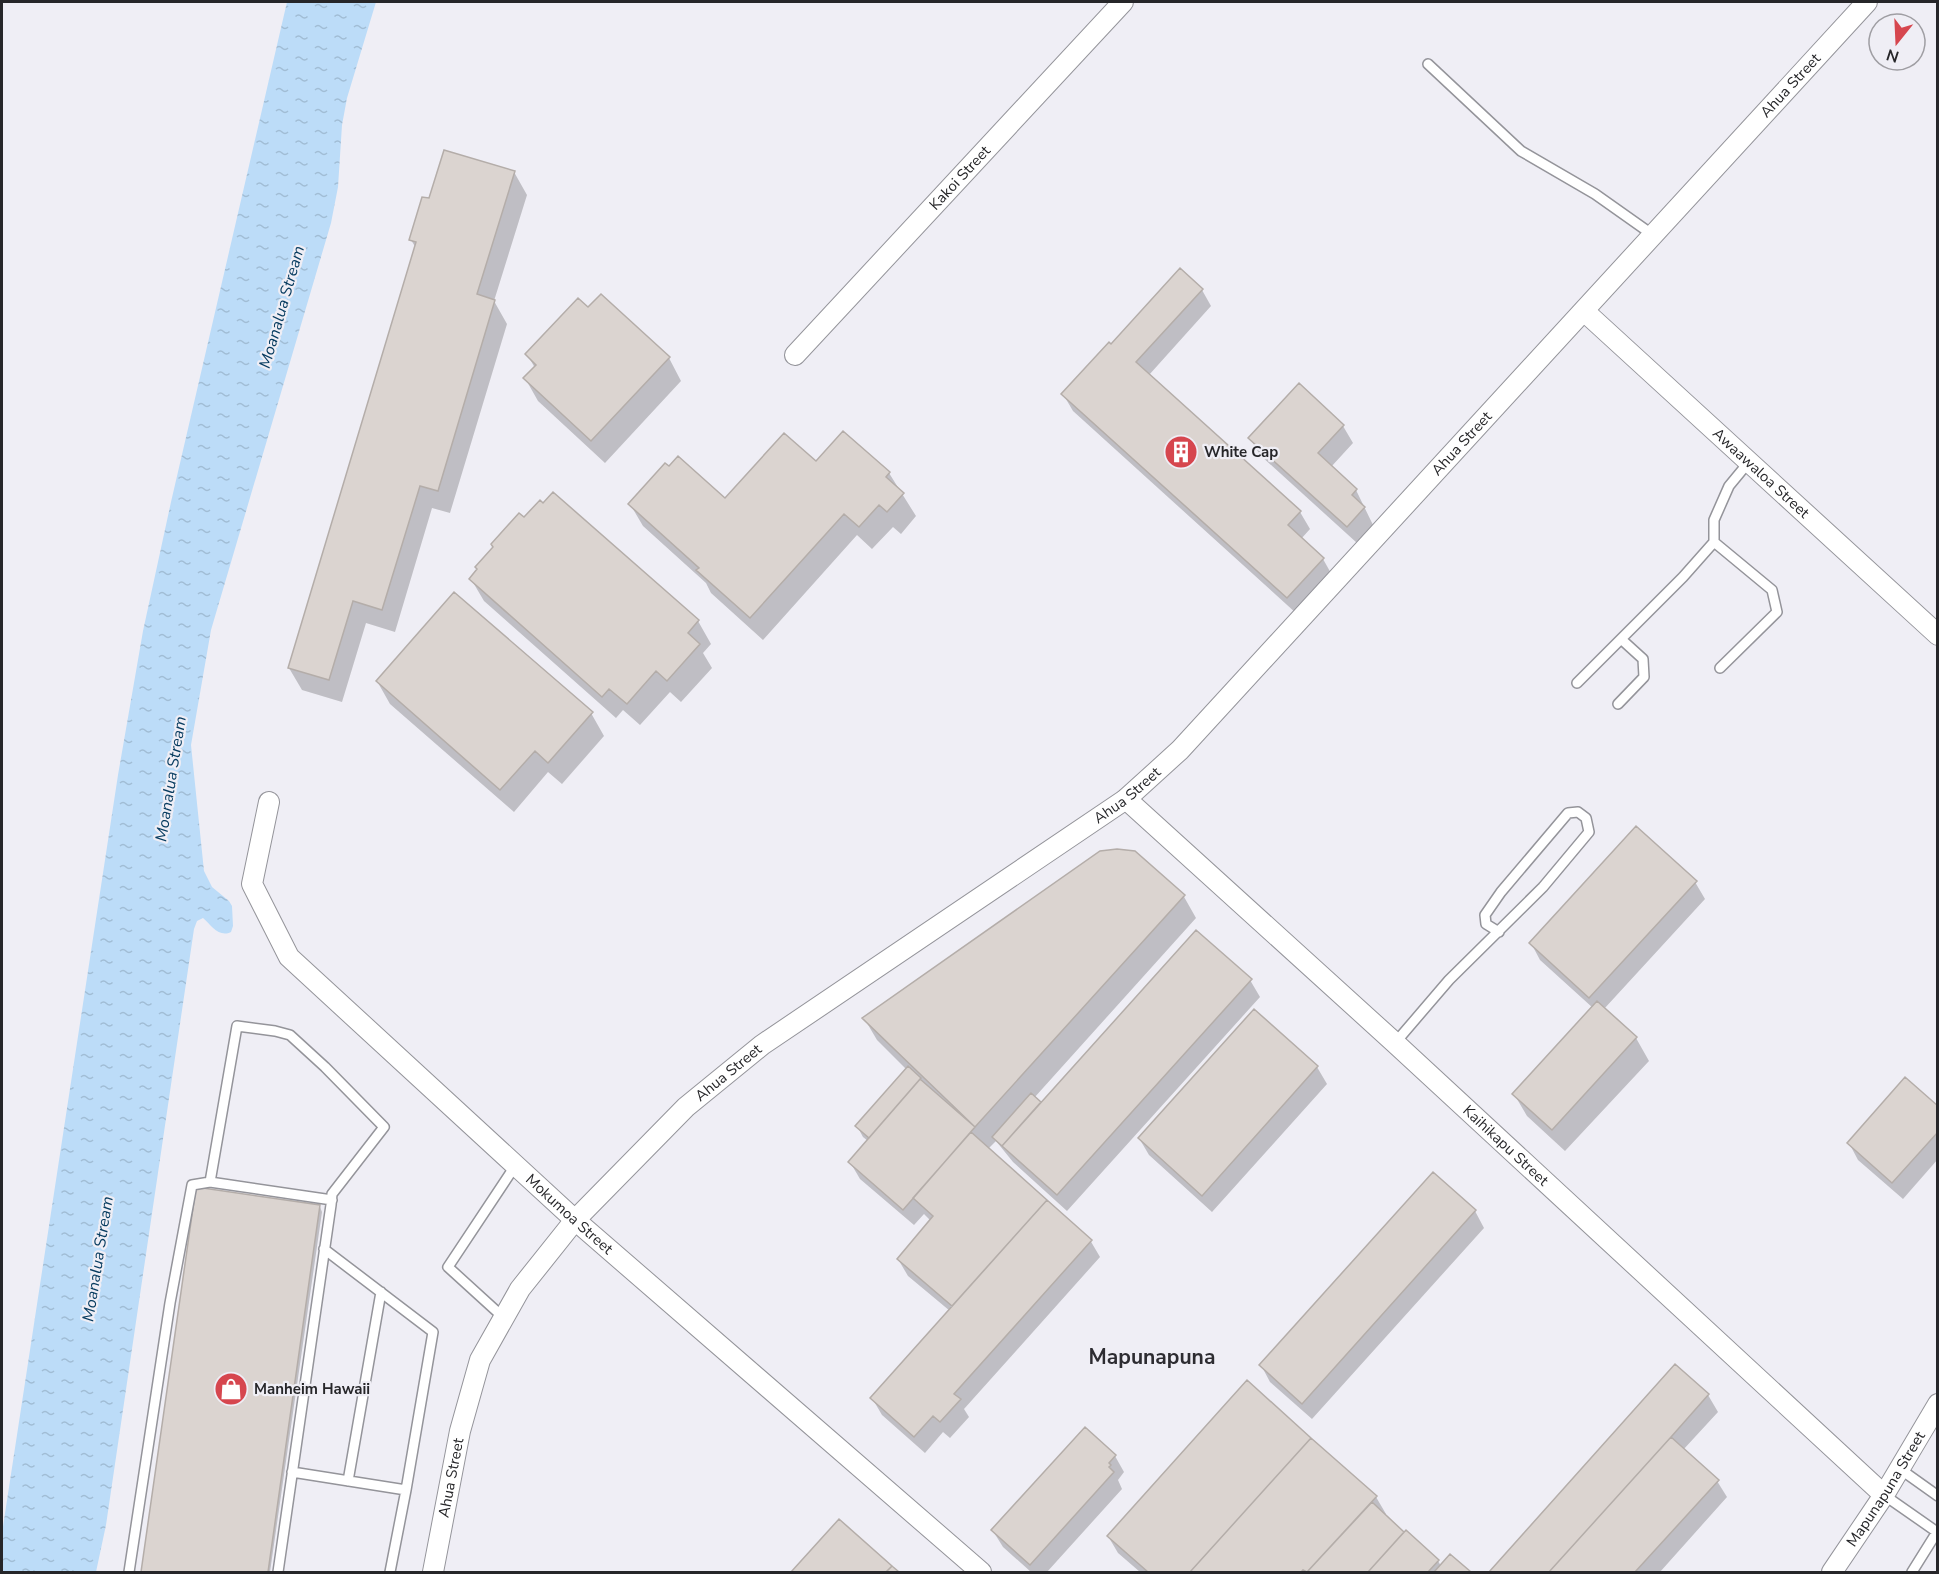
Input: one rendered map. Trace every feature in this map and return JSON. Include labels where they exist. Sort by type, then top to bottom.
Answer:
[{"type":"street","name":"Kakoi Street","points":[[795,355],[1123,2]]},
{"type":"street","name":"Ahua Street","points":[[433,1572],[460,1431],[480,1360],[520,1289],[575,1220],[686,1107],[762,1045],[1126,799],[1180,750],[1867,2]]},
{"type":"street","name":"Awaawaloa Street","points":[[1584,311],[1938,635]]},
{"type":"street","name":"Kaihikapu Street","points":[[1126,799],[1395,1043],[1884,1495]]},
{"type":"street","name":"Mokumoa Street","points":[[269,802],[252,884],[289,957],[575,1220],[981,1572]]},
{"type":"street","name":"Mapunapuna Street","points":[[1832,1572],[1884,1495],[1938,1404]]},
{"type":"lane","points":[[1428,64],[1521,151],[1595,194],[1653,235]]},
{"type":"lane","points":[[1577,683],[1683,577],[1714,542],[1714,520],[1717,511],[1728,486],[1748,463]]},
{"type":"lane","points":[[1714,542],[1772,590],[1777,612],[1720,668]]},
{"type":"lane","points":[[1618,704],[1644,677],[1643,659],[1621,639]]},
{"type":"lane","points":[[1395,1043],[1449,980],[1499,932],[1543,887],[1589,832],[1586,818],[1578,812],[1568,813],[1485,915],[1486,924],[1499,932]]},
{"type":"lane","points":[[210,1182],[237,1026],[290,1035],[384,1127],[332,1194],[278,1572]]},
{"type":"lane","points":[[504,1318],[448,1267],[515,1166]]},
{"type":"lane","points":[[129,1572],[170,1303],[192,1185],[210,1182],[332,1200]]},
{"type":"lane","points":[[324,1250],[433,1332],[390,1572]]},
{"type":"lane","points":[[348,1481],[381,1292]]},
{"type":"lane","points":[[1900,1469],[1938,1496]]},
{"type":"lane","points":[[292,1472],[406,1490]]},
{"type":"lane","points":[[1884,1495],[1937,1531],[1912,1572]]},
{"type":"water","name":"Moanalua Stream","points":[[287,2],[376,2],[347,98],[342,125],[338,187],[331,223],[211,630],[191,745],[204,871],[212,887],[232,906],[233,926],[231,932],[219,932],[203,918],[197,921],[194,929],[106,1525],[96,1572],[2,1572],[2,1533],[118,775],[143,631]]},
{"type":"building","points":[[444,150],[515,171],[477,294],[495,300],[438,491],[420,486],[382,610],[353,601],[329,680],[288,668],[416,242],[409,240],[422,197],[429,198]]},
{"type":"building","name":"White Cap","points":[[1180,268],[1203,289],[1136,362],[1301,511],[1288,525],[1324,558],[1287,598],[1061,394],[1109,342],[1111,344]]},
{"type":"building","points":[[601,294],[670,357],[591,441],[523,378],[536,365],[525,354],[578,298],[588,307]]},
{"type":"building","name":"White Cap","points":[[1299,383],[1344,425],[1318,453],[1357,489],[1352,495],[1365,507],[1347,527],[1248,438]]},
{"type":"building","points":[[843,431],[890,472],[886,477],[904,493],[887,512],[879,505],[859,527],[844,514],[750,618],[628,504],[665,463],[669,466],[678,456],[725,498],[784,433],[816,461]]},
{"type":"building","points":[[553,492],[699,620],[688,633],[700,644],[667,681],[656,671],[627,704],[609,689],[602,697],[469,579],[477,569],[475,567],[493,547],[491,544],[519,513],[524,517],[540,500],[543,503]]},
{"type":"building","points":[[454,592],[593,712],[548,763],[535,751],[500,790],[376,681]]},
{"type":"building","points":[[1636,826],[1697,881],[1589,998],[1529,943]]},
{"type":"building","points":[[1117,849],[1135,851],[1185,895],[975,1127],[862,1018],[1100,851]]},
{"type":"building","points":[[1196,930],[1252,979],[1057,1195],[1002,1146]]},
{"type":"building","points":[[1597,1001],[1637,1037],[1552,1130],[1512,1094]]},
{"type":"building","points":[[1254,1009],[1318,1066],[1202,1196],[1138,1138]]},
{"type":"building","points":[[908,1066],[921,1078],[869,1138],[855,1126]]},
{"type":"building","points":[[1905,1077],[1938,1106],[1938,1132],[1892,1183],[1847,1143]]},
{"type":"building","points":[[920,1079],[975,1127],[903,1210],[848,1162]]},
{"type":"building","points":[[1031,1093],[1041,1102],[1002,1146],[992,1137]]},
{"type":"building","points":[[971,1132],[1047,1200],[952,1306],[897,1259],[933,1216],[913,1198]]},
{"type":"building","points":[[1433,1172],[1476,1210],[1302,1404],[1259,1365]]},
{"type":"building","name":"Manheim Hawaii","points":[[196,1187],[320,1205],[268,1572],[141,1572]]},
{"type":"building","points":[[1047,1200],[1092,1240],[954,1394],[961,1399],[940,1422],[933,1416],[914,1437],[870,1398]]},
{"type":"building","points":[[1675,1364],[1709,1394],[1671,1437],[1549,1572],[1489,1572]]},
{"type":"building","points":[[1247,1380],[1311,1438],[1190,1572],[1148,1572],[1107,1536]]},
{"type":"building","points":[[1085,1427],[1116,1455],[1109,1463],[1111,1465],[1109,1467],[1114,1472],[1030,1565],[991,1530]]},
{"type":"building","points":[[1671,1437],[1719,1480],[1635,1572],[1549,1572]]},
{"type":"building","points":[[1311,1438],[1377,1496],[1307,1572],[1303,1570],[1301,1572],[1190,1572]]},
{"type":"building","points":[[1372,1502],[1404,1532],[1368,1572],[1307,1572]]},
{"type":"building","points":[[839,1519],[892,1566],[886,1572],[791,1572]]},
{"type":"building","points":[[1406,1530],[1439,1560],[1428,1572],[1368,1572]]},
{"type":"building","points":[[1450,1554],[1471,1572],[1434,1572]]},
{"type":"building","points":[[892,1566],[899,1572],[886,1572]]},
{"type":"place","name":"White Cap","points":[[1181,452]]},
{"type":"place","name":"Manheim Hawaii","points":[[231,1389]]},
{"type":"district","name":"Mapunapuna","points":[[1152,1357]]}]
